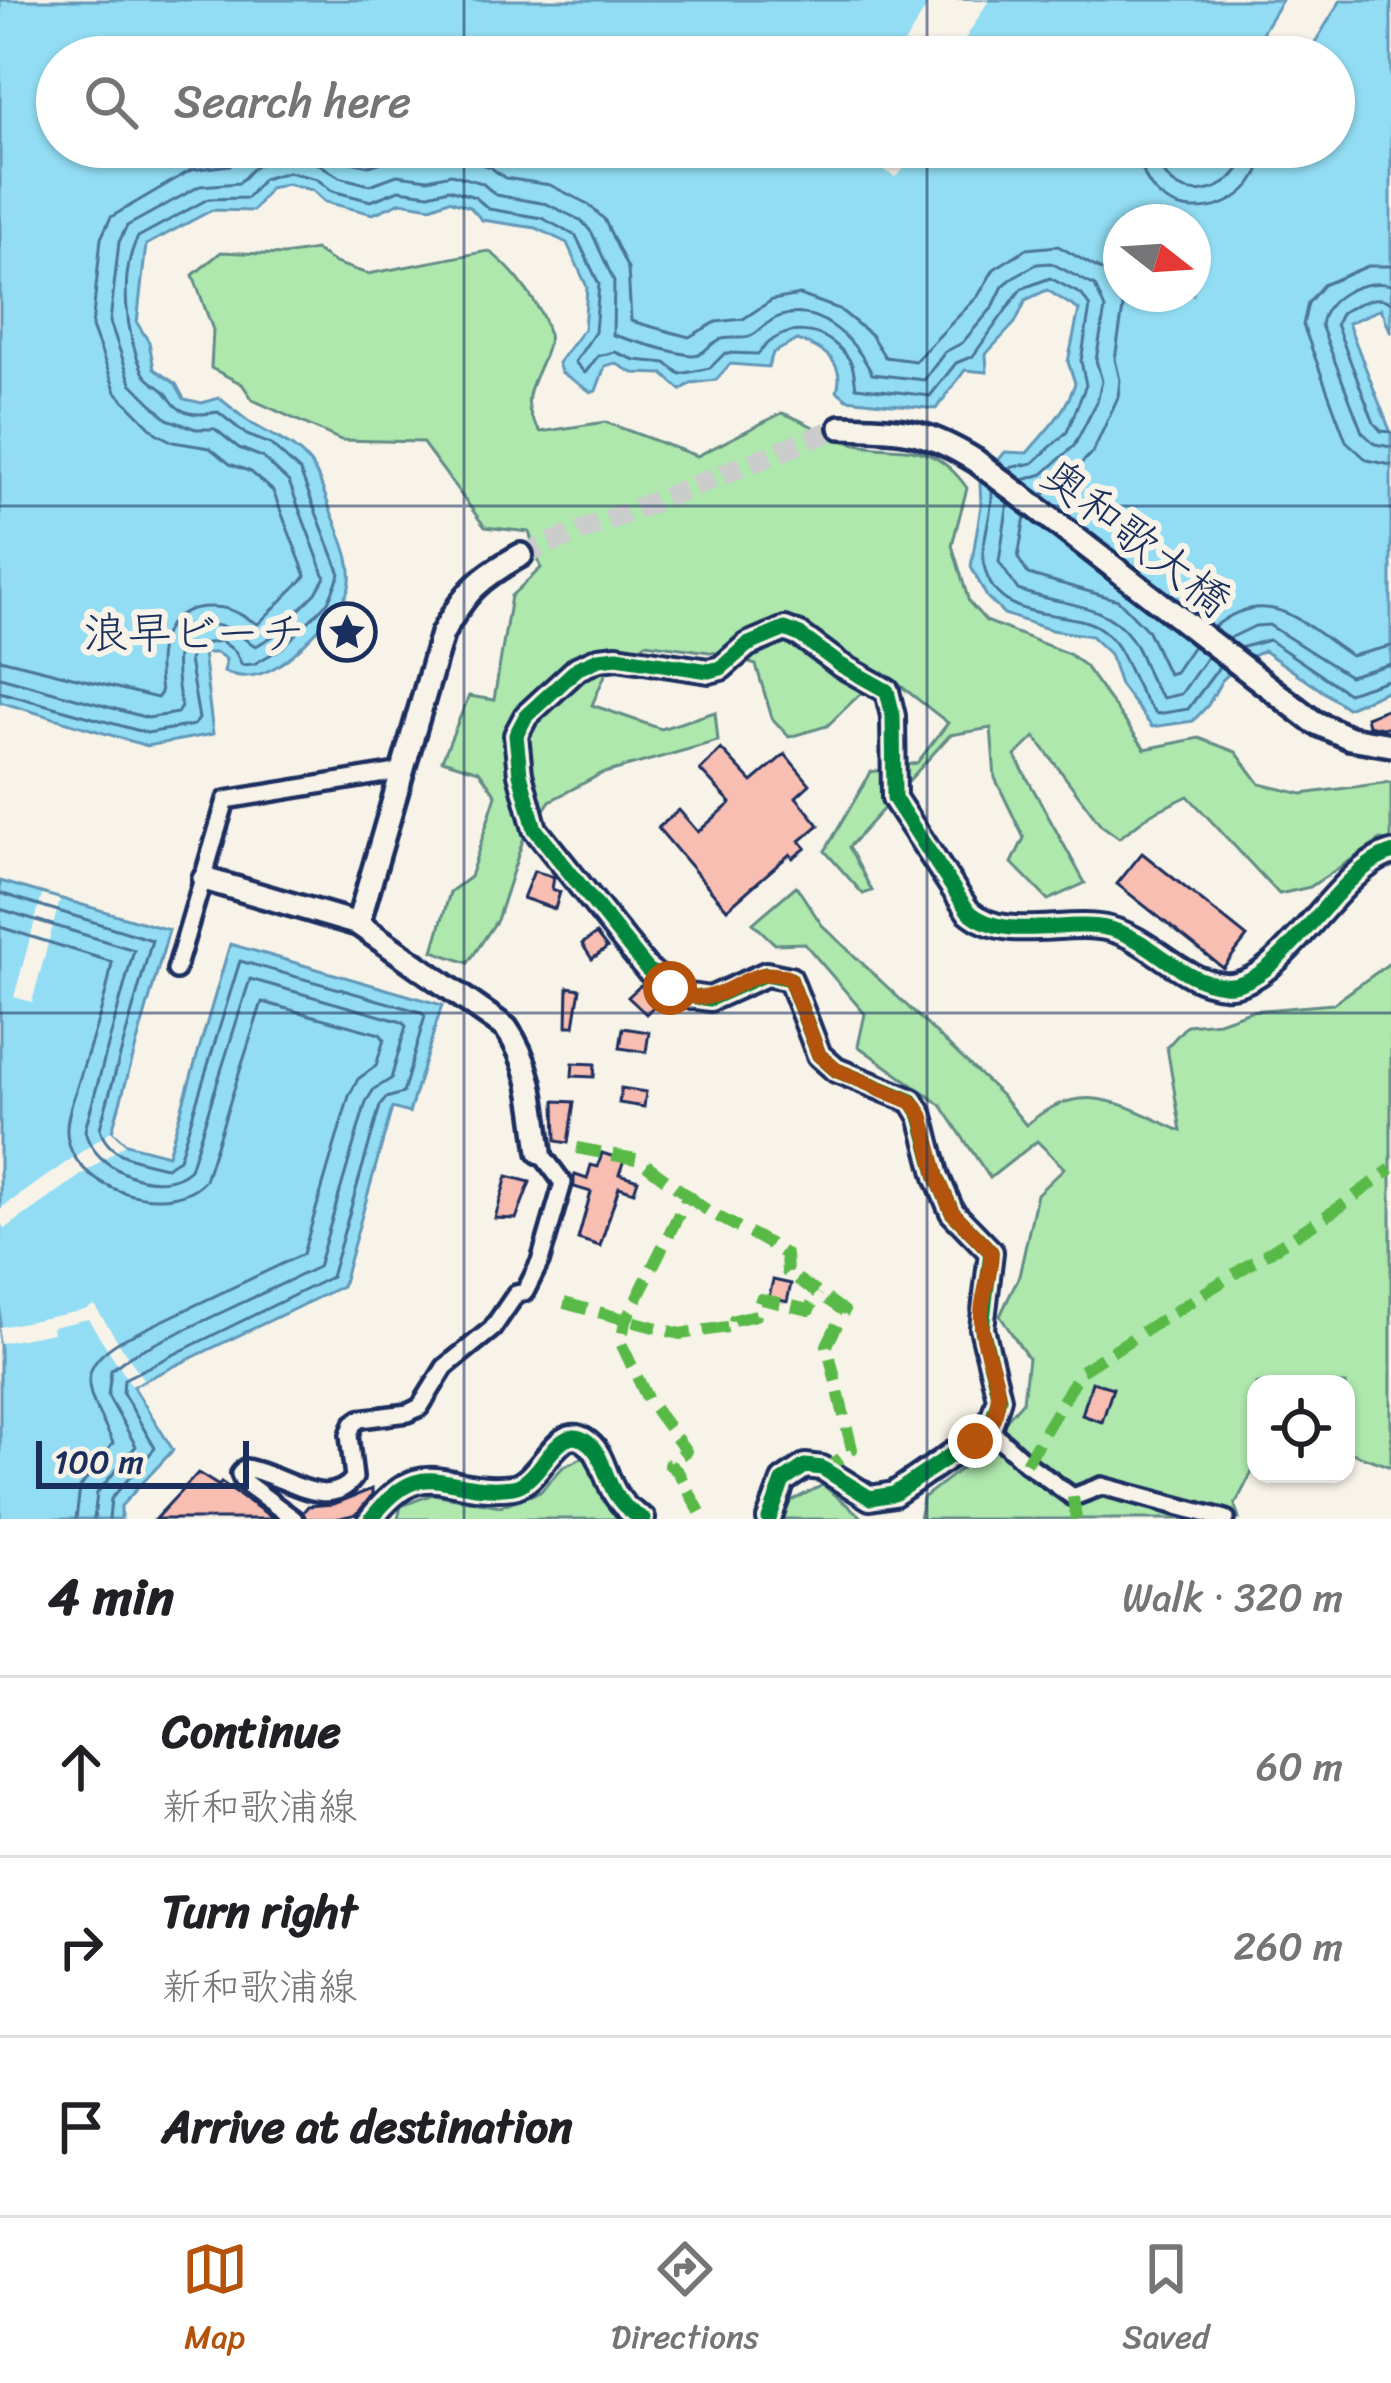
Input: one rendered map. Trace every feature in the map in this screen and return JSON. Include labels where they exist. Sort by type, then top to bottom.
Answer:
[{"type":"main road","name":"奥和歌大橋","points":[[841,427],[911,430],[976,461],[1315,722],[1350,738],[1391,745]]},
{"type":"main road","points":[[358,924],[442,634],[460,600],[483,576],[521,555]]},
{"type":"main road","points":[[769,1519],[783,1481],[805,1466],[822,1468],[870,1498],[894,1494],[989,1429],[999,1398],[982,1328],[991,1252],[952,1212],[937,1177],[922,1116],[912,1102],[836,1070],[819,1055],[790,979],[766,974],[700,999],[683,995],[647,969],[535,829],[515,750],[516,735],[526,716],[578,668],[598,658],[710,671],[785,629],[886,691],[893,716],[894,798],[968,911],[980,921],[1109,929],[1141,943],[1196,980],[1228,986],[1244,983],[1310,929],[1347,880],[1374,858],[1391,853]]},
{"type":"main road","points":[[204,879],[358,924],[506,1028],[521,1049],[530,1077],[540,1153]]},
{"type":"main road","points":[[371,1519],[404,1483],[519,1486],[534,1476],[558,1443],[576,1437],[597,1454],[611,1493],[622,1507],[643,1519]]},
{"type":"street","points":[[176,970],[226,800],[403,771]]},
{"type":"street","points":[[294,1519],[240,1474],[245,1468],[256,1470],[330,1495],[345,1489],[354,1478],[349,1435],[353,1424],[420,1407],[445,1366],[492,1329],[516,1294],[525,1292],[540,1262],[563,1183],[540,1153]]},
{"type":"street","points":[[989,1429],[1073,1497],[1102,1486],[1226,1519]]},
{"type":"green space","points":[[315,250],[368,274],[488,251],[497,257],[528,292],[548,333],[529,398],[541,432],[605,422],[697,456],[782,413],[845,441],[910,450],[939,460],[967,488],[952,545],[969,602],[986,621],[1069,654],[1085,666],[1145,749],[1199,738],[1236,752],[1260,784],[1302,794],[1391,782],[1391,843],[1381,840],[1310,887],[1279,894],[1188,796],[1151,814],[1119,838],[1101,825],[1035,737],[1015,756],[1085,883],[1048,900],[1012,863],[1024,838],[995,778],[991,728],[950,735],[849,847],[872,891],[863,894],[825,851],[871,772],[917,763],[948,723],[883,672],[827,726],[789,737],[772,718],[756,665],[716,653],[646,643],[606,673],[592,705],[661,729],[715,712],[718,741],[601,774],[550,801],[523,840],[497,920],[468,963],[433,951],[450,892],[470,877],[496,795],[479,771],[442,760],[469,696],[494,700],[511,596],[541,568],[529,532],[485,527],[422,442],[341,440],[253,400],[242,384],[211,368],[213,330],[193,275],[221,252],[284,255]]},
{"type":"green space","points":[[796,886],[822,925],[1001,1095],[1026,1125],[1047,1110],[1085,1099],[1121,1105],[1181,1131],[1167,1047],[1187,1025],[1219,1022],[1250,1011],[1333,1004],[1391,962],[1391,1467],[1355,1454],[1355,1375],[1247,1375],[1247,1482],[1235,1505],[1239,1519],[919,1519],[923,1498],[967,1464],[1023,1401],[1028,1358],[1000,1316],[1019,1276],[1037,1194],[1064,1168],[1037,1141],[990,1178],[941,1105],[858,1046],[865,1014],[804,943],[775,944],[753,923]]},
{"type":"green space","points":[[584,1457],[619,1519],[398,1519],[401,1506],[433,1494],[500,1506],[540,1492],[563,1467]]},
{"type":"green space","points":[[823,1485],[864,1519],[779,1519],[791,1501]]},
{"type":"water","points":[[0,0],[1282,0],[1260,36],[36,36],[36,168],[1355,168],[1355,36],[1319,36],[1341,0],[1391,0],[1391,333],[1381,309],[1348,323],[1391,433],[1391,689],[1347,708],[1264,651],[1247,658],[1222,680],[1193,721],[1152,727],[1120,685],[1110,654],[1091,636],[1051,630],[1004,614],[987,597],[971,567],[980,483],[1005,452],[1027,453],[1061,412],[1075,383],[1068,362],[1079,310],[1047,290],[1026,300],[1015,323],[986,354],[987,372],[965,370],[936,409],[847,399],[837,391],[838,372],[830,358],[797,340],[773,353],[768,367],[730,364],[716,380],[691,383],[681,390],[663,374],[633,373],[615,363],[605,366],[596,391],[591,392],[561,372],[558,363],[584,329],[587,287],[567,243],[536,228],[482,220],[470,207],[449,200],[431,207],[401,202],[373,214],[325,202],[312,190],[286,184],[269,189],[253,211],[212,210],[146,245],[137,323],[149,342],[154,369],[176,384],[184,399],[202,403],[219,398],[296,449],[319,480],[348,559],[350,575],[342,602],[282,663],[264,672],[234,675],[224,672],[226,659],[203,653],[213,734],[147,746],[0,702]]},
{"type":"water","points":[[0,881],[169,930],[112,1131],[126,1144],[168,1155],[230,944],[442,1005],[409,1113],[392,1108],[342,1286],[133,1386],[173,1450],[121,1506],[121,1519],[0,1519]]},
{"type":"pier","points":[[931,0],[989,0],[967,36],[909,36]]},
{"type":"pier","points":[[880,168],[905,168],[895,177]]},
{"type":"pier","points":[[42,895],[60,900],[32,1002],[14,997]]},
{"type":"pier","points":[[111,1131],[125,1144],[5,1229],[0,1209]]},
{"type":"pier","points":[[94,1305],[143,1379],[132,1386],[88,1319],[52,1327],[53,1333],[0,1343],[0,1327]]},
{"type":"building","points":[[1391,707],[1391,726],[1368,725],[1366,717]]},
{"type":"building","points":[[721,749],[752,782],[785,754],[810,784],[796,797],[819,825],[800,841],[806,848],[793,858],[790,854],[727,909],[658,828],[679,810],[698,832],[731,803],[700,770]]},
{"type":"building","points":[[1142,853],[1247,937],[1223,968],[1117,884]]},
{"type":"building","points":[[534,871],[554,877],[552,889],[560,892],[555,909],[523,898]]},
{"type":"building","points":[[596,934],[607,948],[592,959],[582,944]]},
{"type":"building","points":[[641,985],[658,1002],[646,1014],[628,997]]},
{"type":"building","points":[[568,987],[580,989],[574,1026],[567,1026]]},
{"type":"building","points":[[623,1028],[649,1032],[646,1052],[620,1048]]},
{"type":"building","points":[[573,1063],[595,1064],[594,1077],[572,1076]]},
{"type":"building","points":[[621,1088],[646,1092],[644,1107],[619,1103]]},
{"type":"building","points":[[555,1101],[574,1102],[568,1143],[556,1141]]},
{"type":"building","points":[[602,1153],[624,1160],[619,1174],[638,1180],[634,1192],[619,1187],[600,1246],[578,1239],[591,1192],[574,1187],[574,1178],[587,1179]]},
{"type":"building","points":[[507,1176],[530,1182],[516,1219],[495,1218]]},
{"type":"building","points":[[773,1280],[791,1284],[787,1302],[769,1297]]},
{"type":"building","points":[[1092,1382],[1113,1388],[1102,1422],[1082,1415]]},
{"type":"building","points":[[198,1473],[219,1486],[221,1482],[274,1519],[155,1519]]},
{"type":"building","points":[[372,1489],[357,1514],[306,1519],[303,1512],[308,1506],[334,1504]]},
{"type":"tunnel","points":[[521,555],[841,427]]},
{"type":"marked path","points":[[577,1148],[640,1160],[688,1196],[625,1322],[621,1343],[648,1400],[686,1451],[669,1464],[704,1519]]},
{"type":"marked path","points":[[1026,1463],[1081,1371],[1340,1207],[1391,1169]]},
{"type":"marked path","points":[[688,1196],[786,1255],[787,1272],[844,1311],[827,1345],[852,1449],[825,1471]]},
{"type":"marked path","points":[[564,1303],[680,1334],[734,1326],[734,1320],[756,1315],[761,1299],[809,1310],[818,1293]]},
{"type":"marked path","points":[[1073,1497],[1076,1519]]},
{"type":"cycle path","points":[[769,1519],[783,1481],[805,1466],[822,1468],[870,1498],[894,1494],[989,1429],[999,1398],[982,1328],[991,1252],[952,1212],[912,1101],[836,1070],[819,1055],[790,979],[766,974],[710,999],[683,995],[647,969],[535,829],[520,774],[516,735],[526,716],[578,668],[599,659],[617,657],[709,671],[721,668],[747,645],[785,629],[887,691],[893,716],[894,798],[968,911],[1000,926],[1110,929],[1193,976],[1224,985],[1245,981],[1266,969],[1349,882],[1391,853]]},
{"type":"cycle path","points":[[371,1519],[390,1498],[421,1480],[489,1488],[523,1483],[557,1446],[574,1437],[593,1447],[619,1500],[643,1519]]},
{"type":"place","name":"浪早ビーチ","points":[[347,632]]},
{"type":"route","points":[[670,988],[710,999],[753,977],[780,974],[790,979],[819,1055],[836,1070],[912,1102],[922,1116],[937,1177],[952,1212],[991,1252],[982,1328],[999,1398],[997,1415],[975,1441]]}]
